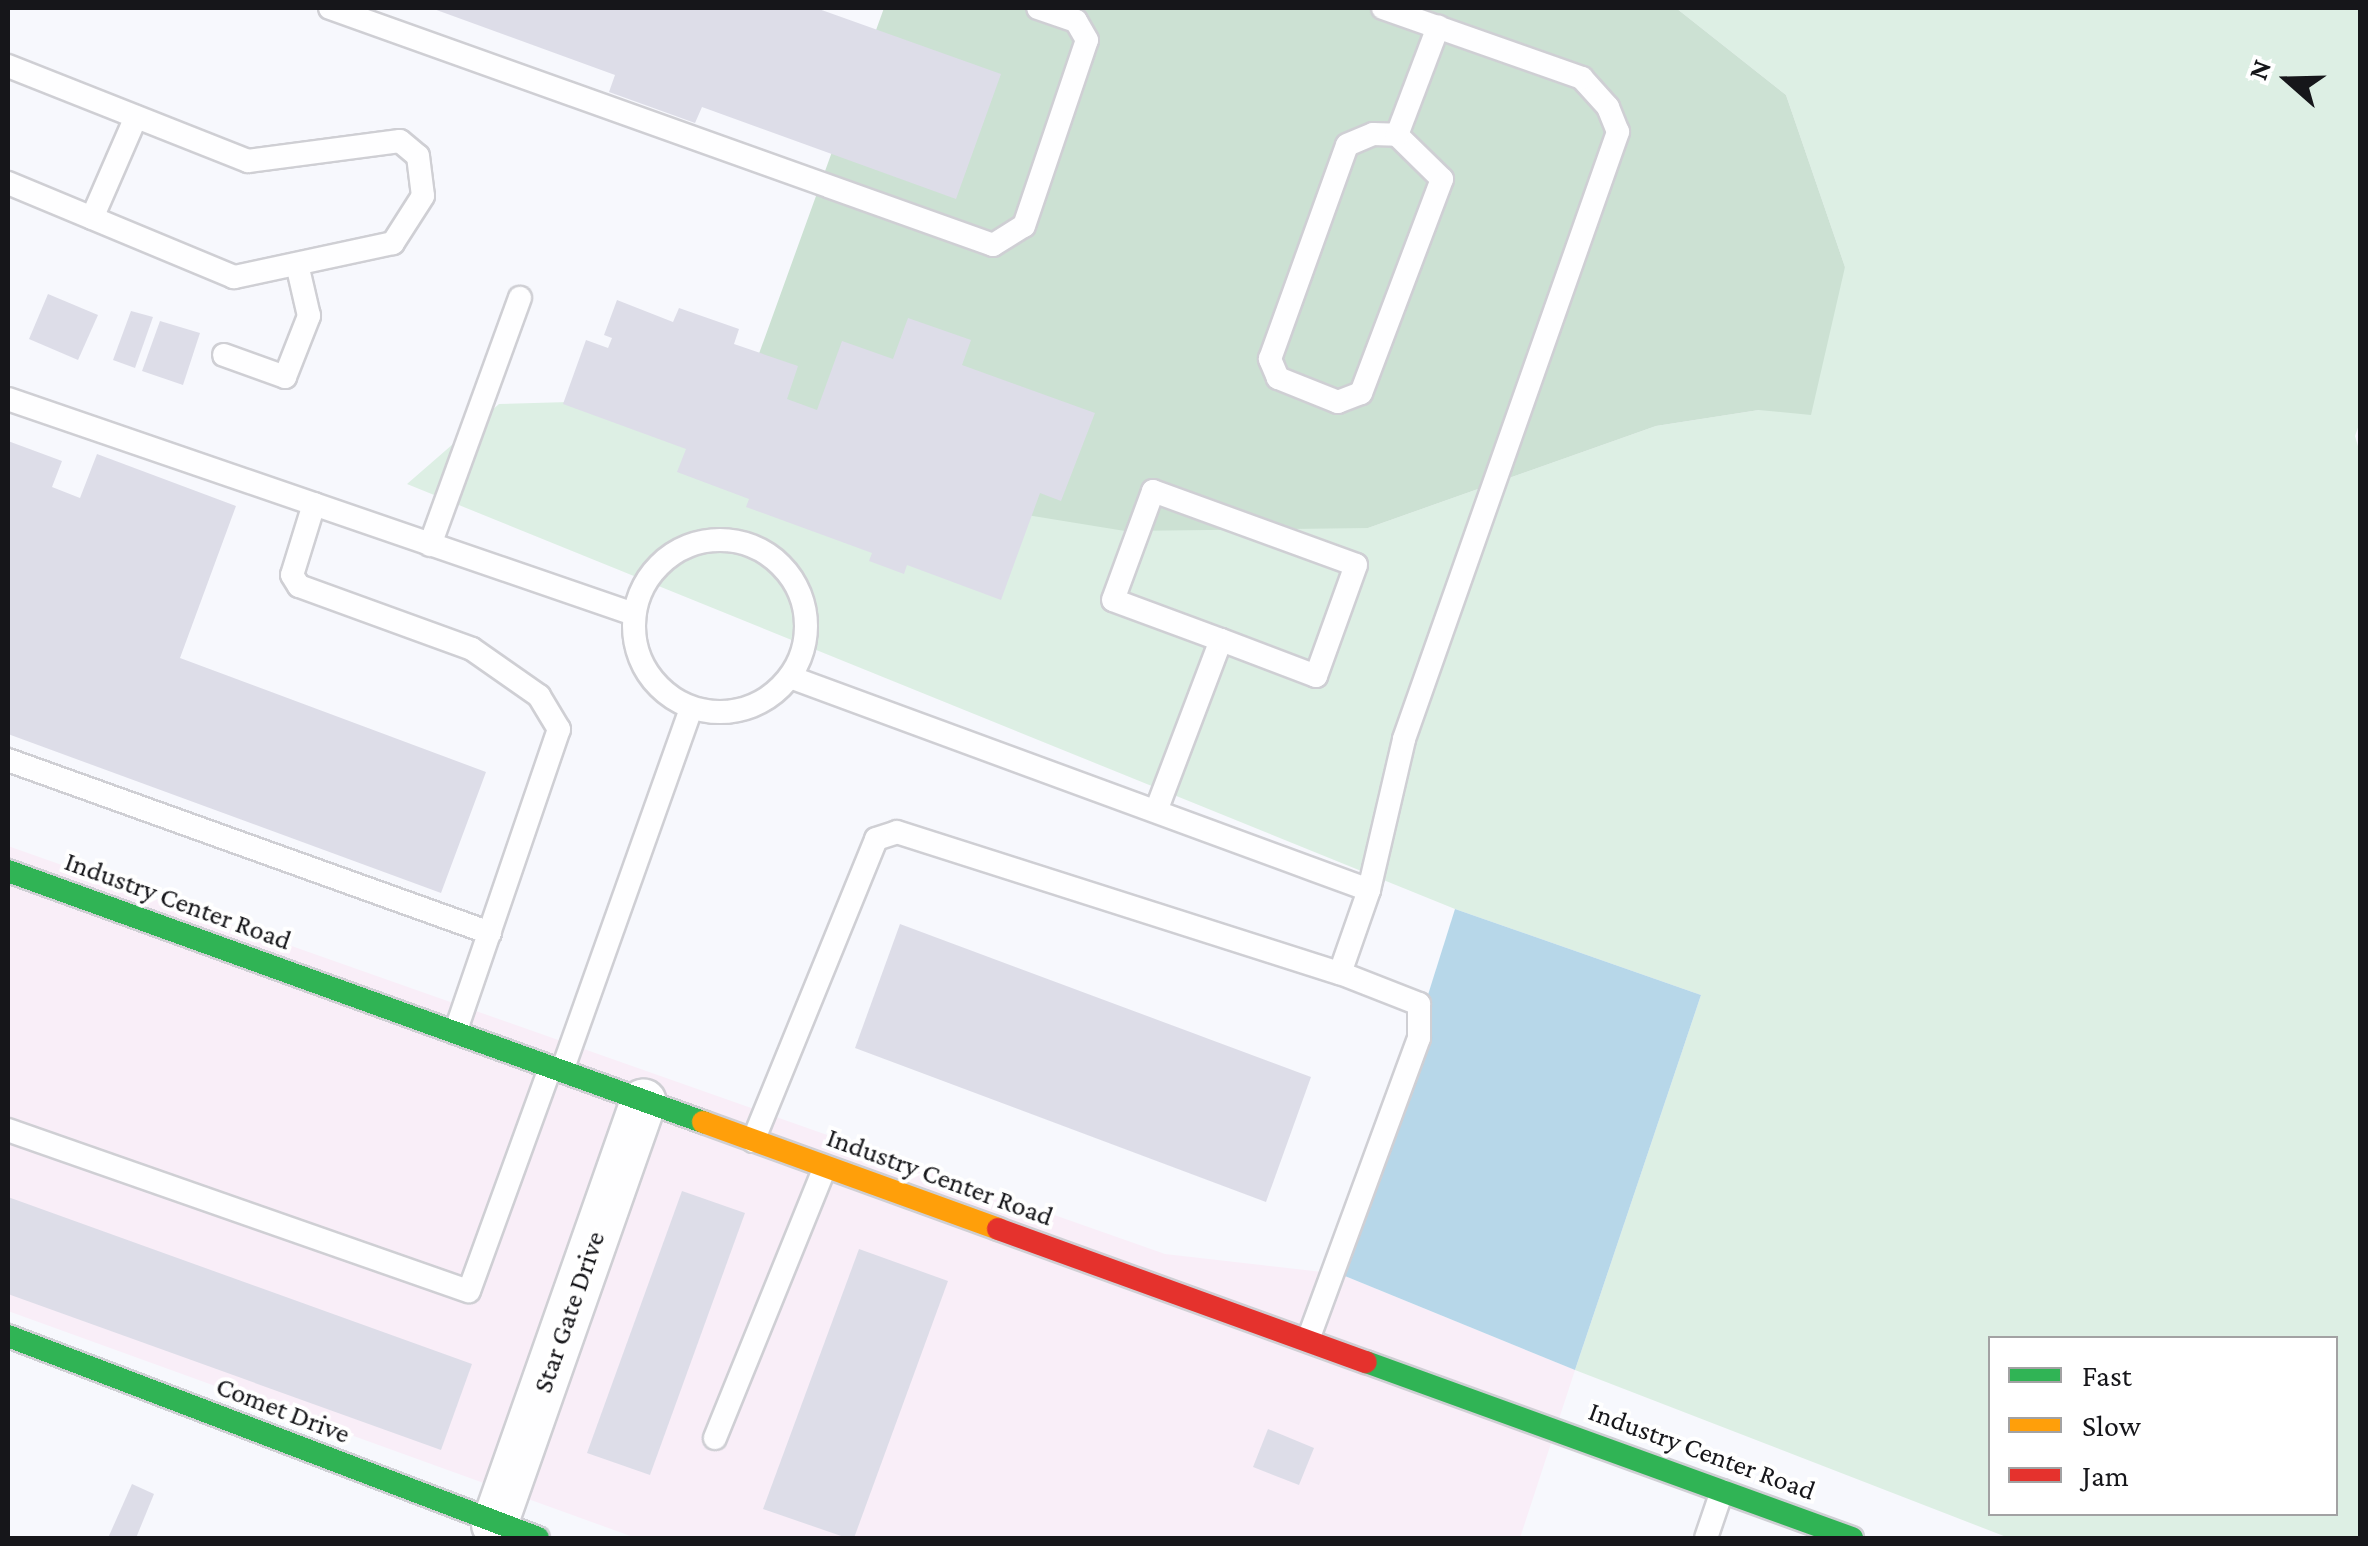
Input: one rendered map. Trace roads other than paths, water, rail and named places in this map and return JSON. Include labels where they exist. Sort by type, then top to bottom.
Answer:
[{"type":"street","name":"Industry Center Road","points":[[8,872],[1852,1538]]},
{"type":"street","name":"Star Gate Drive","points":[[494,1524],[643,1100]]},
{"type":"street","name":"Comet Drive","points":[[8,1336],[538,1538]]},
{"type":"lane","points":[[330,8],[993,245],[1024,226],[1087,40],[1076,22],[1038,8]]},
{"type":"lane","points":[[1340,973],[1370,890],[1404,739],[1618,132],[1608,108],[1582,78],[1383,8]]},
{"type":"lane","points":[[1397,135],[1438,27]]},
{"type":"lane","points":[[8,66],[248,161],[400,141],[418,156],[423,196],[393,244],[234,277],[8,183]]},
{"type":"lane","points":[[92,218],[136,117]]},
{"type":"lane","points":[[1373,134],[1397,135],[1442,179],[1361,393],[1338,402],[1278,378],[1270,359],[1347,145],[1373,134]]},
{"type":"lane","points":[[224,355],[285,377],[309,316],[297,264]]},
{"type":"lane","points":[[430,544],[520,298]]},
{"type":"lane","points":[[8,399],[634,614]]},
{"type":"lane","points":[[1153,491],[1356,565],[1316,676],[1221,640],[1113,600],[1153,491]]},
{"type":"lane","points":[[314,504],[292,575],[299,586],[472,650],[539,696],[559,729],[456,1033]]},
{"type":"lane","points":[[714,540],[744,543],[789,574],[802,598],[806,626],[790,678],[746,709],[691,708],[646,672],[634,614],[642,586],[674,554],[714,540]]},
{"type":"lane","points":[[1156,812],[1221,640]]},
{"type":"lane","points":[[790,678],[1370,890]]},
{"type":"lane","points":[[8,1130],[469,1291],[691,708]]},
{"type":"lane","points":[[8,760],[490,933]]},
{"type":"lane","points":[[753,1140],[876,839],[897,832],[1340,973],[1419,1004],[1420,1038],[1308,1340]]},
{"type":"lane","points":[[715,1438],[825,1167]]},
{"type":"lane","points":[[1706,1538],[1722,1491]]},
{"type":"water","points":[[1455,909],[1701,995],[1575,1370],[1340,1274]]}]
